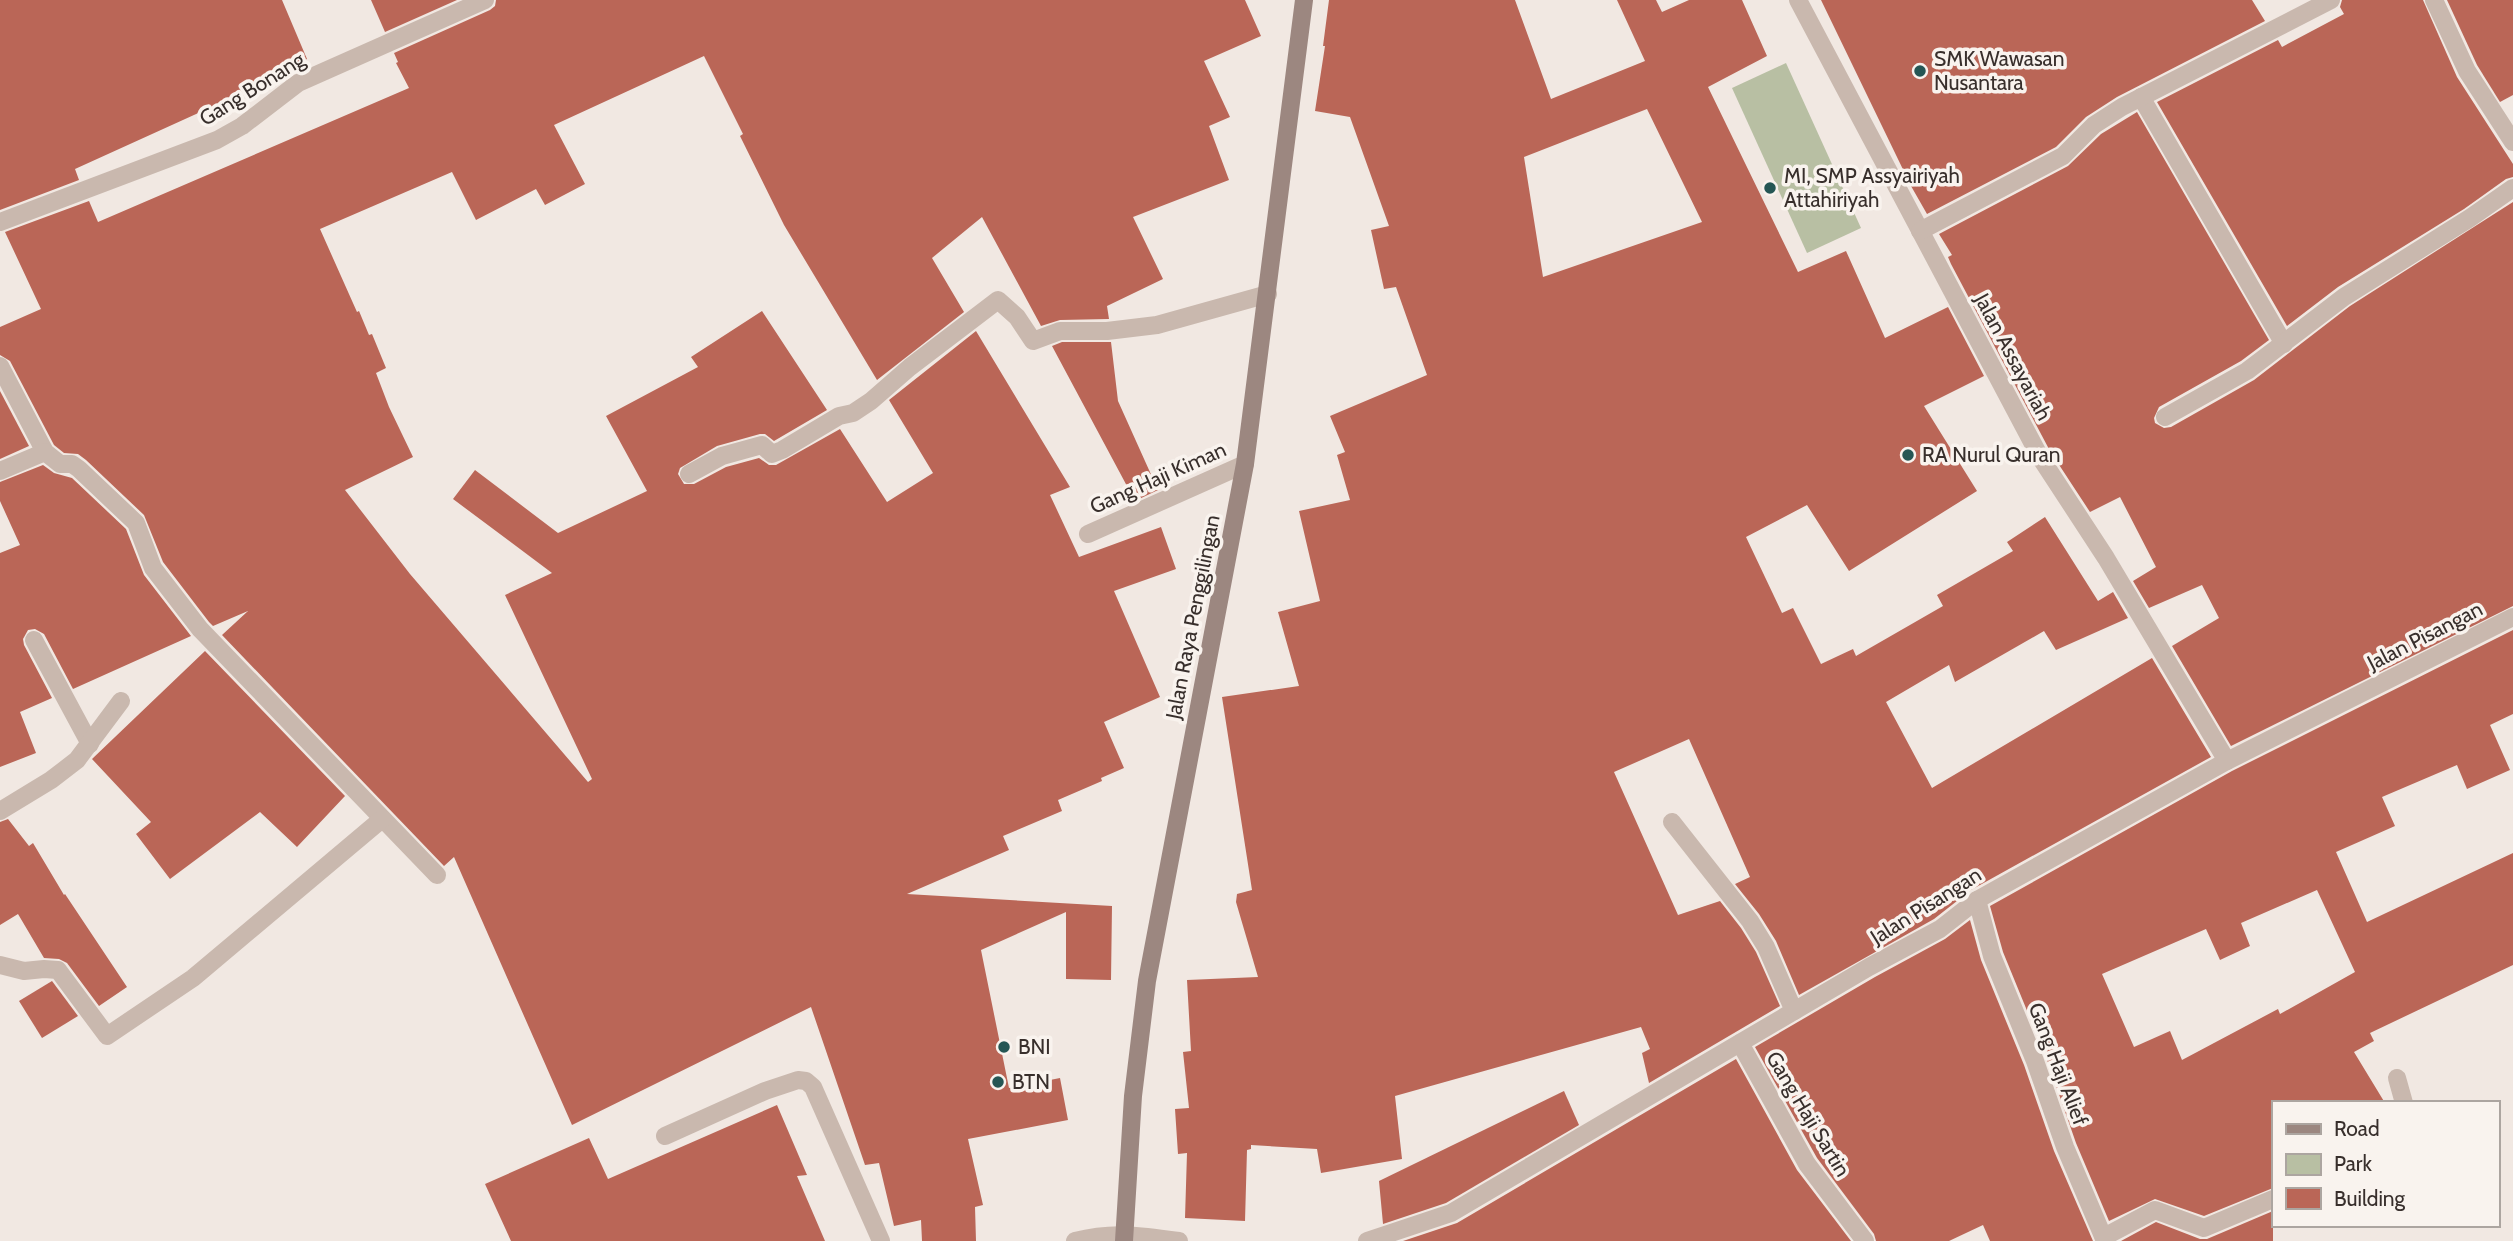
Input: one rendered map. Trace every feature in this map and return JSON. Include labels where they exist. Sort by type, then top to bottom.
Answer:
[{"type":"main road","name":"Jalan Raya Penggilingan","points":[[1124,1237],[1133,1096],[1147,981],[1245,464],[1304,0]]},
{"type":"street","name":"Gang Bonang","points":[[0,222],[217,140],[242,126],[298,83],[485,0]]},
{"type":"street","name":"Jalan Assayariah","points":[[1798,0],[2040,457],[2106,558],[2227,761]]},
{"type":"street","points":[[1920,231],[2063,156],[2094,125],[2141,97],[2331,0]]},
{"type":"street","points":[[2434,0],[2467,71],[2513,142]]},
{"type":"street","points":[[2141,97],[2284,344]]},
{"type":"street","points":[[2165,417],[2247,370],[2344,297],[2513,188]]},
{"type":"street","points":[[689,474],[722,456],[762,445],[772,454],[839,416],[853,413],[998,300],[1017,317],[1034,341],[1060,331],[1107,331],[1157,325],[1268,294]]},
{"type":"street","points":[[0,366],[45,452],[60,464],[72,464],[79,469],[136,523],[153,568],[200,629],[437,875]]},
{"type":"street","points":[[0,471],[45,452]]},
{"type":"street","name":"Gang Haji Kiman","points":[[1088,534],[1245,464]]},
{"type":"street","name":"Jalan Pisangan","points":[[1367,1241],[1451,1213],[1794,1011],[1940,929],[1977,900],[2227,761],[2513,617]]},
{"type":"street","points":[[34,640],[90,744]]},
{"type":"street","points":[[0,811],[51,780],[77,760],[121,701]]},
{"type":"street","points":[[0,965],[24,971],[58,971],[107,1036],[192,978],[382,819]]},
{"type":"street","points":[[1672,822],[1750,921],[1766,947],[1794,1011]]},
{"type":"street","name":"Gang Haji Alief","points":[[1977,900],[1992,956],[2035,1061],[2065,1147],[2105,1239]]},
{"type":"street","name":"Gang Haji Sartin","points":[[1740,1043],[1807,1164],[1865,1241]]},
{"type":"street","points":[[2397,1079],[2403,1101]]},
{"type":"street","points":[[665,1136],[765,1091],[798,1080],[806,1081],[813,1087],[881,1241]]},
{"type":"street","points":[[2105,1239],[2155,1210],[2204,1228],[2272,1199]]},
{"type":"street","points":[[1075,1241],[1095,1236],[1179,1241]]},
{"type":"green space","points":[[1786,63],[1861,228],[1807,253],[1732,88]]},
{"type":"building","points":[[0,0],[282,0],[307,59],[246,85],[249,90],[75,169],[79,180],[0,210]]},
{"type":"building","points":[[371,0],[457,0],[385,32]]},
{"type":"building","points":[[496,0],[1245,0],[1261,36],[1204,61],[1230,117],[1209,126],[1229,180],[1133,217],[1163,279],[1107,306],[1109,319],[1060,320],[1041,326],[982,217],[932,258],[964,312],[877,380],[784,225],[704,56],[554,125],[585,184],[545,205],[536,189],[476,220],[452,172],[320,229],[357,312],[359,311],[369,335],[372,334],[386,368],[376,373],[413,457],[345,490],[410,574],[588,782],[592,779],[505,595],[552,573],[453,499],[475,470],[558,533],[647,491],[606,416],[698,367],[691,357],[762,311],[827,410],[774,441],[765,434],[760,434],[717,446],[680,468],[678,474],[684,484],[694,484],[726,467],[759,458],[769,465],[776,465],[840,429],[887,502],[933,473],[889,400],[976,331],[1070,487],[1050,495],[1079,557],[1161,527],[1176,569],[1114,591],[1160,697],[1104,722],[1124,768],[1058,800],[1062,811],[1003,836],[1009,850],[907,894],[1112,906],[1111,980],[1066,979],[1066,912],[981,950],[1009,1088],[1060,1078],[1068,1120],[968,1139],[983,1205],[975,1207],[976,1241],[922,1241],[921,1220],[894,1226],[879,1163],[865,1165],[811,1007],[572,1125],[454,857],[444,866],[222,635],[248,611],[213,626],[209,622],[163,562],[144,515],[86,460],[78,454],[64,453],[54,445],[10,361],[0,355],[0,327],[41,309],[5,232],[89,201],[98,222],[409,88],[396,63],[398,62],[394,53],[490,10],[495,6]]},
{"type":"building","points":[[1329,0],[1515,0],[1551,99],[1645,61],[1617,0],[1656,0],[1662,12],[1689,0],[1742,0],[1767,56],[1708,87],[1798,272],[1846,251],[1885,338],[1948,307],[1984,376],[1924,406],[1977,491],[1849,571],[1807,505],[1746,537],[1782,613],[1793,608],[1821,664],[1853,649],[1856,656],[1943,606],[1937,595],[2013,551],[2007,542],[2045,517],[2098,601],[2113,592],[2128,618],[2056,650],[2044,631],[1955,682],[1949,665],[1886,702],[1932,788],[2152,658],[2211,757],[1971,890],[1934,919],[1799,995],[1776,941],[1735,884],[1750,877],[1689,739],[1614,772],[1678,915],[1720,901],[1756,952],[1780,1006],[1649,1083],[1642,1053],[1650,1049],[1641,1027],[1395,1096],[1402,1159],[1321,1173],[1317,1149],[1251,1145],[1251,1149],[1247,1150],[1245,1221],[1185,1218],[1187,1153],[1178,1154],[1175,1109],[1189,1108],[1183,1052],[1191,1051],[1187,980],[1258,977],[1236,902],[1237,894],[1252,890],[1222,697],[1299,686],[1278,612],[1320,601],[1299,511],[1350,500],[1337,455],[1345,452],[1330,416],[1427,375],[1396,287],[1384,289],[1371,230],[1389,226],[1350,117],[1315,111]],"holes":[[[1647,109],[1702,222],[1543,277],[1524,157]]]},
{"type":"building","points":[[1821,0],[2252,0],[2265,21],[2117,97],[2086,117],[2056,147],[1927,214]]},
{"type":"building","points":[[2342,0],[2423,0],[2457,77],[2513,164],[2513,177],[2338,287],[2287,326],[2157,102],[2278,40],[2282,47],[2344,14],[2340,7]]},
{"type":"building","points":[[2447,0],[2513,0],[2513,95],[2500,102],[2477,65]]},
{"type":"building","points":[[2137,112],[2269,340],[2241,361],[2159,407],[2154,418],[2155,423],[2164,428],[2171,427],[2254,380],[2350,306],[2513,202],[2513,606],[2231,746],[2172,646],[2219,618],[2202,585],[2149,608],[2133,581],[2156,567],[2120,497],[2090,512],[2050,451],[1951,264],[1948,257],[1952,255],[1939,234],[2068,166],[2101,134]]},
{"type":"building","points":[[1062,342],[1111,342],[1118,401],[1158,490],[1135,501],[1052,346]]},
{"type":"building","points":[[0,391],[29,446],[0,459]]},
{"type":"building","points":[[43,465],[54,473],[72,478],[126,529],[144,575],[191,636],[73,689],[44,634],[35,629],[28,630],[23,639],[24,645],[52,698],[20,712],[36,753],[0,767],[0,553],[20,545],[0,501],[0,482]]},
{"type":"building","points":[[2513,630],[2513,714],[2490,725],[2510,770],[2467,789],[2457,765],[2382,797],[2395,826],[2336,852],[2367,922],[2513,853],[2513,965],[2370,1033],[2374,1041],[2354,1052],[2384,1101],[2272,1101],[2272,1188],[2204,1216],[2155,1199],[2109,1221],[2076,1143],[2046,1057],[2003,952],[1990,906],[2232,771]],"holes":[[[2317,890],[2355,972],[2280,1014],[2278,1009],[2182,1060],[2170,1031],[2134,1047],[2102,974],[2206,929],[2220,960],[2250,946],[2241,923]]]},
{"type":"building","points":[[205,651],[345,796],[297,847],[260,812],[170,879],[136,834],[151,822],[92,759]]},
{"type":"building","points":[[8,819],[29,846],[33,843],[64,895],[127,987],[99,1006],[67,963],[59,959],[44,958],[18,914],[0,925],[0,822]]},
{"type":"building","points":[[1970,920],[1981,960],[2024,1065],[2054,1151],[2093,1241],[1990,1241],[1983,1225],[1949,1241],[1876,1241],[1874,1234],[1817,1158],[1755,1047],[1945,939]]},
{"type":"building","points":[[52,981],[78,1016],[42,1038],[19,1001]]},
{"type":"building","points":[[1736,1059],[1797,1170],[1851,1241],[1403,1241],[1457,1223]]},
{"type":"building","points":[[1564,1091],[1579,1125],[1446,1203],[1383,1224],[1379,1181]]},
{"type":"building","points":[[777,1105],[807,1175],[797,1176],[825,1241],[511,1241],[485,1184],[589,1138],[608,1179]]},
{"type":"building","points":[[2272,1211],[2273,1241],[2121,1241],[2156,1222],[2200,1239],[2207,1239]]},
{"type":"place","name":"SMK Wawasan Nusantara","points":[[1920,71]]},
{"type":"place","name":"MI, SMP Assyairiyah Attahiriyah","points":[[1770,188]]},
{"type":"place","name":"RA Nurul Quran","points":[[1908,455]]},
{"type":"place","name":"BNI","points":[[1004,1047]]},
{"type":"place","name":"BTN","points":[[998,1082]]}]
